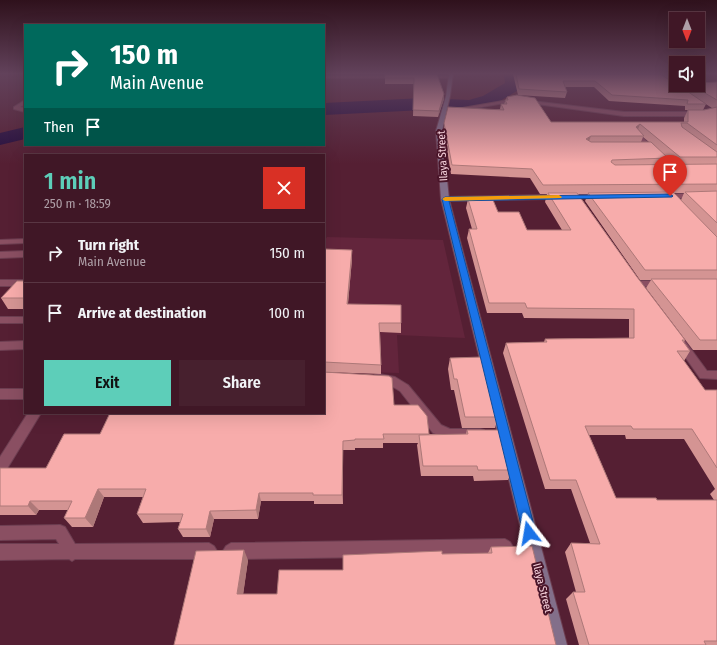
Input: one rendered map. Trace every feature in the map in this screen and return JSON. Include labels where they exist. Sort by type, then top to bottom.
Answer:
[{"type":"main road","name":"Ilaya Street","points":[[446,104],[439,137],[445,199],[496,434],[533,547],[558,645]]},
{"type":"street","points":[[22,104],[16,108],[24,110]]},
{"type":"street","points":[[444,111],[489,104]]},
{"type":"street","points":[[553,104],[624,114],[706,114]]},
{"type":"street","points":[[637,135],[677,169],[666,169]]},
{"type":"street","points":[[642,147],[650,147]]},
{"type":"street","points":[[576,196],[585,209]]},
{"type":"street","points":[[445,199],[607,196]]},
{"type":"street","points":[[654,196],[717,196]]},
{"type":"street","points":[[670,196],[680,207]]},
{"type":"street","points":[[0,242],[24,241]]},
{"type":"street","points":[[0,255],[24,254]]},
{"type":"street","points":[[645,296],[634,281],[673,284]]},
{"type":"street","points":[[0,283],[24,283]]},
{"type":"street","points":[[0,320],[24,320]]},
{"type":"street","points":[[677,339],[704,375],[717,375]]},
{"type":"street","points":[[0,346],[24,345]]},
{"type":"street","points":[[369,378],[391,380],[404,388],[437,430],[450,434],[496,434]]},
{"type":"street","points":[[0,394],[24,394]]},
{"type":"street","points":[[0,468],[6,449],[34,414]]},
{"type":"street","points":[[0,533],[60,532],[72,553]]},
{"type":"street","points":[[0,552],[72,553],[533,547]]},
{"type":"shaded area","points":[[327,237],[443,240],[465,338],[397,335],[399,373],[325,371],[325,240]]},
{"type":"building","points":[[413,104],[441,104],[439,111],[413,110]]},
{"type":"building","points":[[501,104],[539,104],[551,122],[688,122],[688,110],[704,110],[717,107],[717,145],[687,123],[681,123],[682,127],[717,152],[717,157],[680,157],[640,124],[636,127],[644,136],[591,136],[586,139],[591,142],[651,142],[668,158],[612,160],[611,162],[615,165],[717,164],[717,184],[543,185],[532,169],[452,165],[444,123],[448,107],[504,110]]},
{"type":"building","points":[[717,191],[717,223],[685,192]]},
{"type":"building","points":[[673,192],[717,237],[717,270],[645,270],[588,193]]},
{"type":"building","points":[[548,193],[577,193],[637,277],[685,340],[682,340],[690,351],[677,351],[705,390],[717,390],[717,468],[692,429],[633,429],[631,426],[585,426],[616,498],[717,500],[717,641],[704,641],[706,645],[589,645],[573,592],[585,592],[571,543],[600,544],[576,480],[550,480],[506,343],[547,342],[545,339],[634,338],[634,309],[527,308],[525,303],[489,303],[469,229],[477,229],[468,199],[493,200],[498,212],[519,212],[527,230],[571,230]]},
{"type":"building","points":[[325,249],[352,250],[347,304],[401,305],[401,323],[379,323],[381,365],[325,362]]},
{"type":"building","points":[[651,279],[717,279],[717,340],[700,340]]},
{"type":"building","points":[[17,281],[24,281],[24,298],[1,298]]},
{"type":"building","points":[[483,357],[498,417],[465,417],[457,379],[454,379],[450,358]]},
{"type":"building","points":[[325,372],[389,376],[392,378],[394,405],[418,405],[427,416],[429,434],[383,434],[384,439],[355,439],[343,441],[342,495],[313,495],[313,493],[259,493],[256,510],[210,511],[206,529],[178,529],[183,514],[137,514],[146,489],[98,489],[85,518],[64,518],[72,501],[30,501],[28,506],[0,506],[0,468],[46,468],[64,434],[100,434],[110,414],[325,414]]},
{"type":"building","points":[[467,430],[502,430],[512,470],[478,470],[477,466],[423,466],[419,435],[468,434]]},
{"type":"building","points":[[532,546],[556,645],[174,645],[196,551],[244,550],[237,594],[277,594],[279,570],[343,570],[343,555],[442,551],[442,554],[492,553],[491,547]]},
{"type":"waterway","points":[[325,109],[422,104]]},
{"type":"waterway","points":[[426,104],[470,106],[476,104]]},
{"type":"waterway","points":[[0,139],[24,133]]},
{"type":"slow traffic","points":[[445,199],[559,197]]},
{"type":"route","points":[[529,533],[445,199],[576,196],[670,196]]}]
